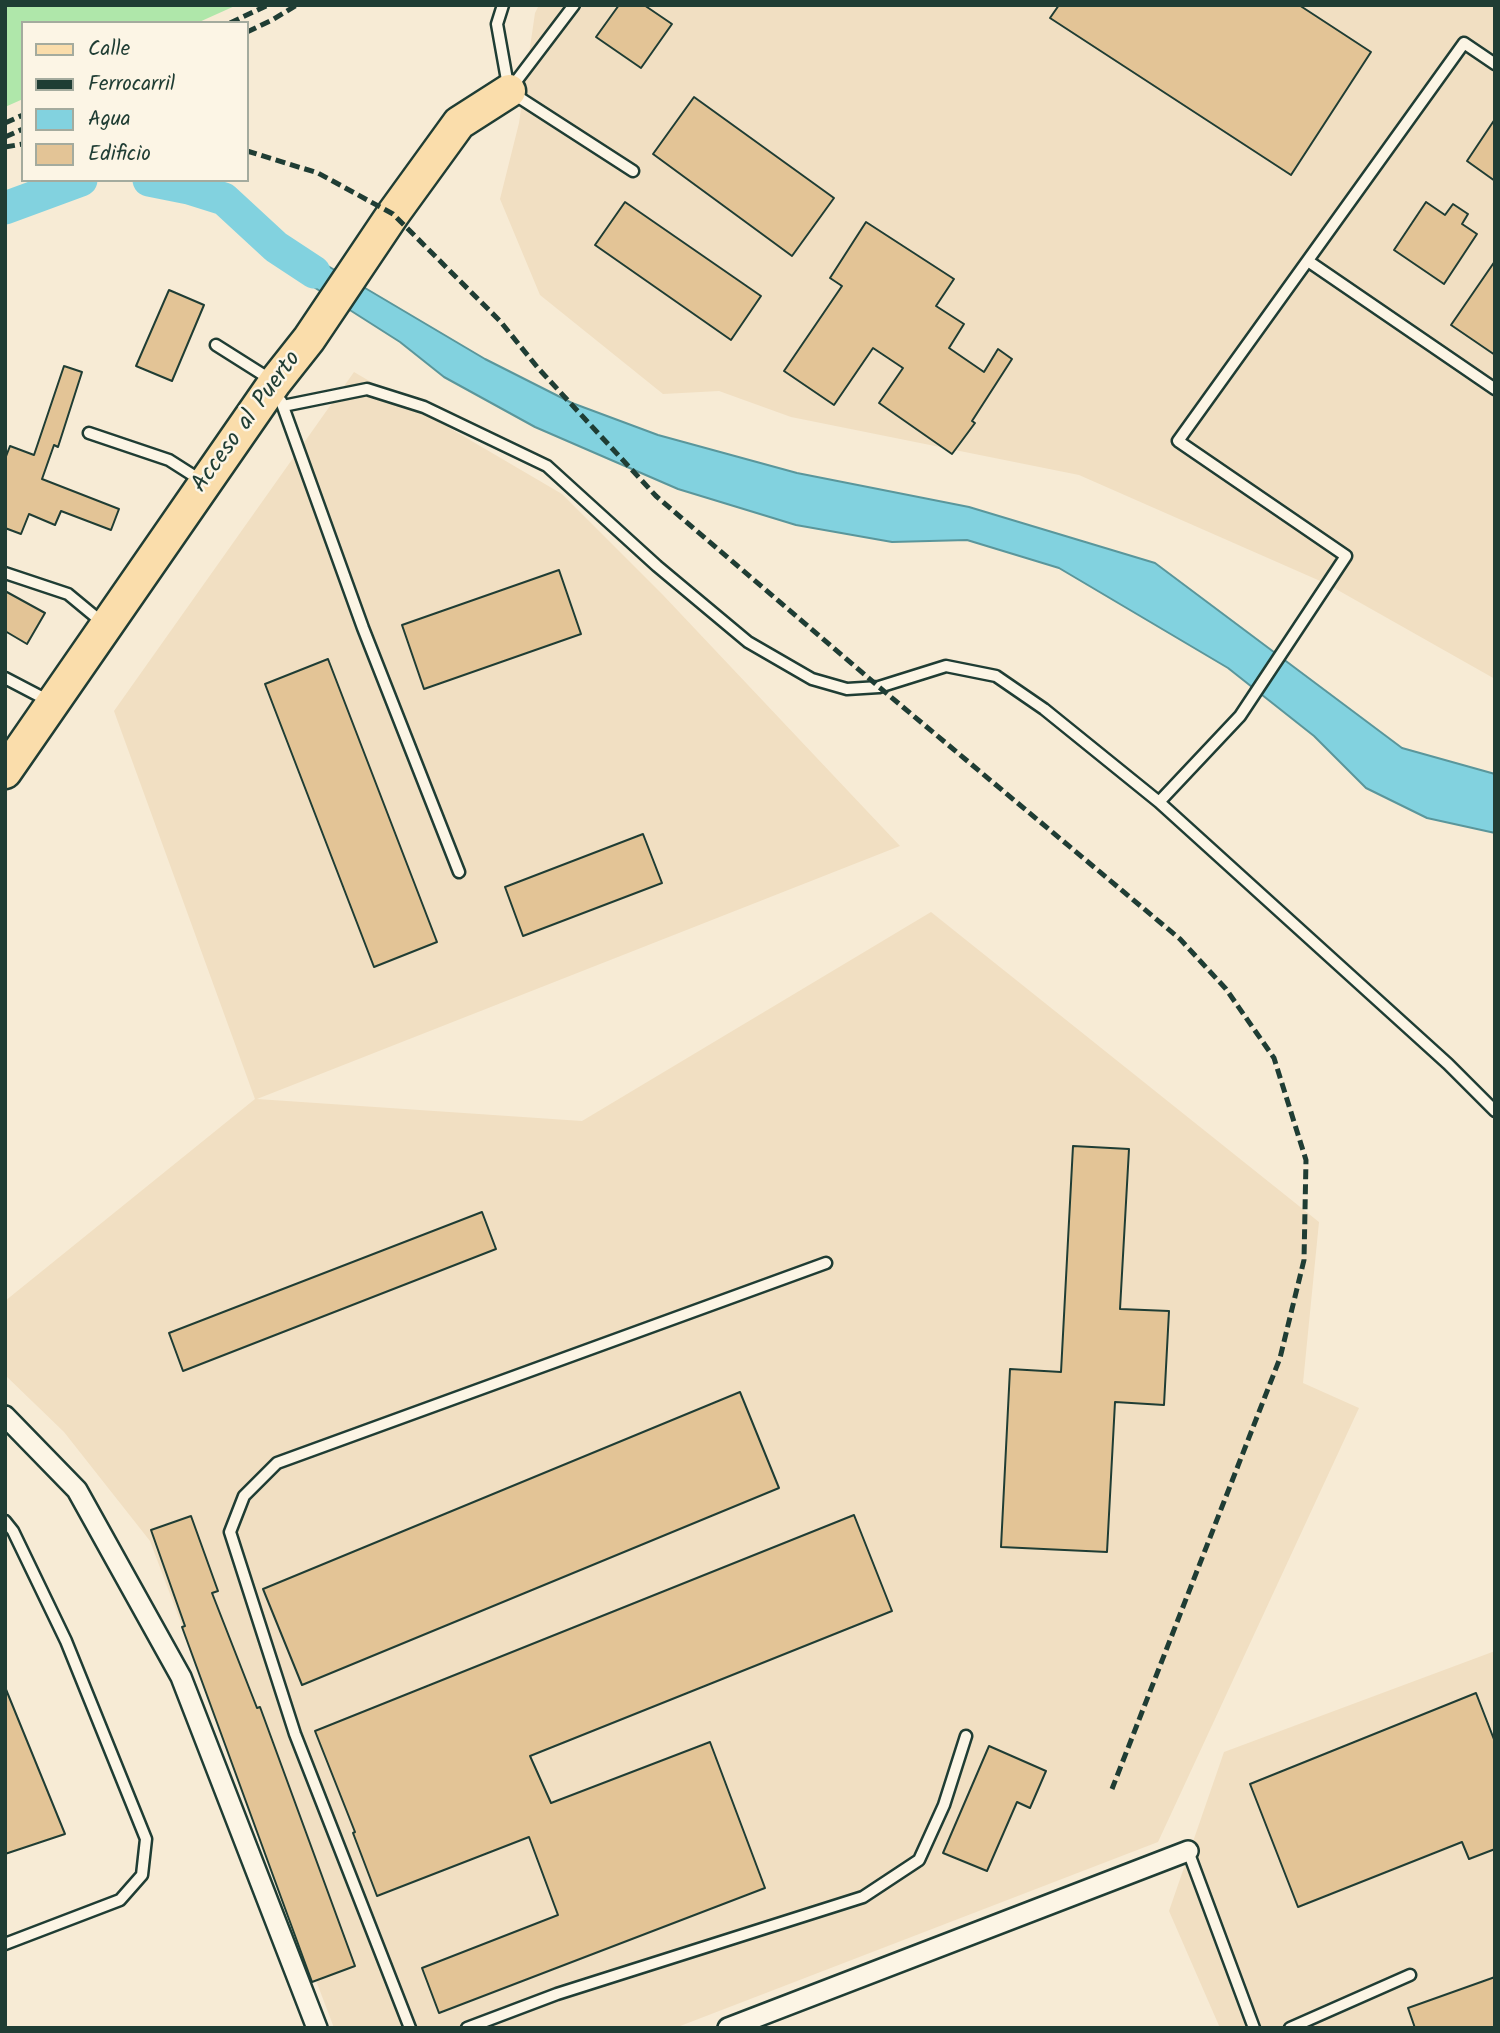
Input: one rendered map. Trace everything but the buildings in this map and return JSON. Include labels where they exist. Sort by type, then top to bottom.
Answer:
[{"type":"main road","name":"Acceso al Puerto","points":[[5,772],[205,483],[279,394],[309,339],[380,233],[459,123],[509,91]]},
{"type":"street","points":[[5,1416],[77,1489],[181,1677],[317,2028]]},
{"type":"street","points":[[728,2028],[765,2021],[1188,1851]]},
{"type":"lane","points":[[503,5],[496,24],[509,91],[633,172]]},
{"type":"lane","points":[[509,91],[574,5]]},
{"type":"lane","points":[[1159,802],[1240,716],[1346,556],[1178,441],[1464,43],[1495,64]]},
{"type":"lane","points":[[1308,261],[1495,389]]},
{"type":"lane","points":[[216,345],[279,394],[363,628],[459,872]]},
{"type":"lane","points":[[279,394],[367,389],[424,407],[547,466],[657,566],[748,642],[812,679],[847,689],[879,687],[946,666],[996,676],[1044,709],[1159,802],[1448,1064],[1495,1111]]},
{"type":"lane","points":[[89,433],[169,460],[205,483]]},
{"type":"lane","points":[[5,573],[68,594],[106,626]]},
{"type":"lane","points":[[5,678],[53,703]]},
{"type":"lane","points":[[410,2028],[295,1734],[230,1532],[244,1496],[277,1463],[825,1263]]},
{"type":"lane","points":[[5,1521],[13,1531],[66,1641],[146,1839],[142,1875],[120,1900],[5,1944]]},
{"type":"lane","points":[[467,2028],[557,1994],[863,1898],[919,1860],[944,1805],[966,1736]]},
{"type":"lane","points":[[1188,1851],[1254,2028]]},
{"type":"lane","points":[[1290,2028],[1409,1975]]},
{"type":"shaded area","points":[[539,5],[1495,5],[1495,679],[1327,584],[1079,475],[791,417],[719,391],[663,394],[540,295],[500,199],[519,123],[535,13]]},
{"type":"shaded area","points":[[354,372],[562,494],[663,595],[900,846],[257,1099],[582,1121],[931,912],[1319,1222],[1303,1383],[1359,1408],[1158,1842],[675,2028],[334,2028],[150,1541],[64,1432],[5,1375],[5,1301],[255,1099],[114,711]]},
{"type":"shaded area","points":[[1495,1651],[1495,2028],[1220,2028],[1169,1911],[1224,1752]]},
{"type":"green space","points":[[5,5],[237,5],[201,21],[21,21],[21,100],[5,107]]},
{"type":"water","points":[[276,247],[311,256],[485,359],[572,403],[658,435],[797,473],[969,507],[1155,563],[1402,748],[1495,774],[1495,833],[1427,818],[1366,788],[1314,736],[1228,668],[1059,568],[967,540],[892,542],[796,525],[678,489],[535,427],[444,377],[400,342],[298,277]]},
{"type":"waterway","points":[[5,208],[76,182]]},
{"type":"waterway","points":[[159,182],[224,199],[276,247],[314,272]]},
{"type":"railway","points":[[234,21],[268,5]]},
{"type":"railway","points":[[248,32],[297,5]]},
{"type":"railway","points":[[5,123],[21,116]]},
{"type":"railway","points":[[5,137],[21,130]]},
{"type":"railway","points":[[5,147],[21,144]]},
{"type":"railway","points":[[248,151],[318,173],[393,214],[500,321],[538,368],[656,496],[1180,939],[1226,989],[1274,1058],[1306,1160],[1304,1260],[1280,1358],[1112,1789]]}]
